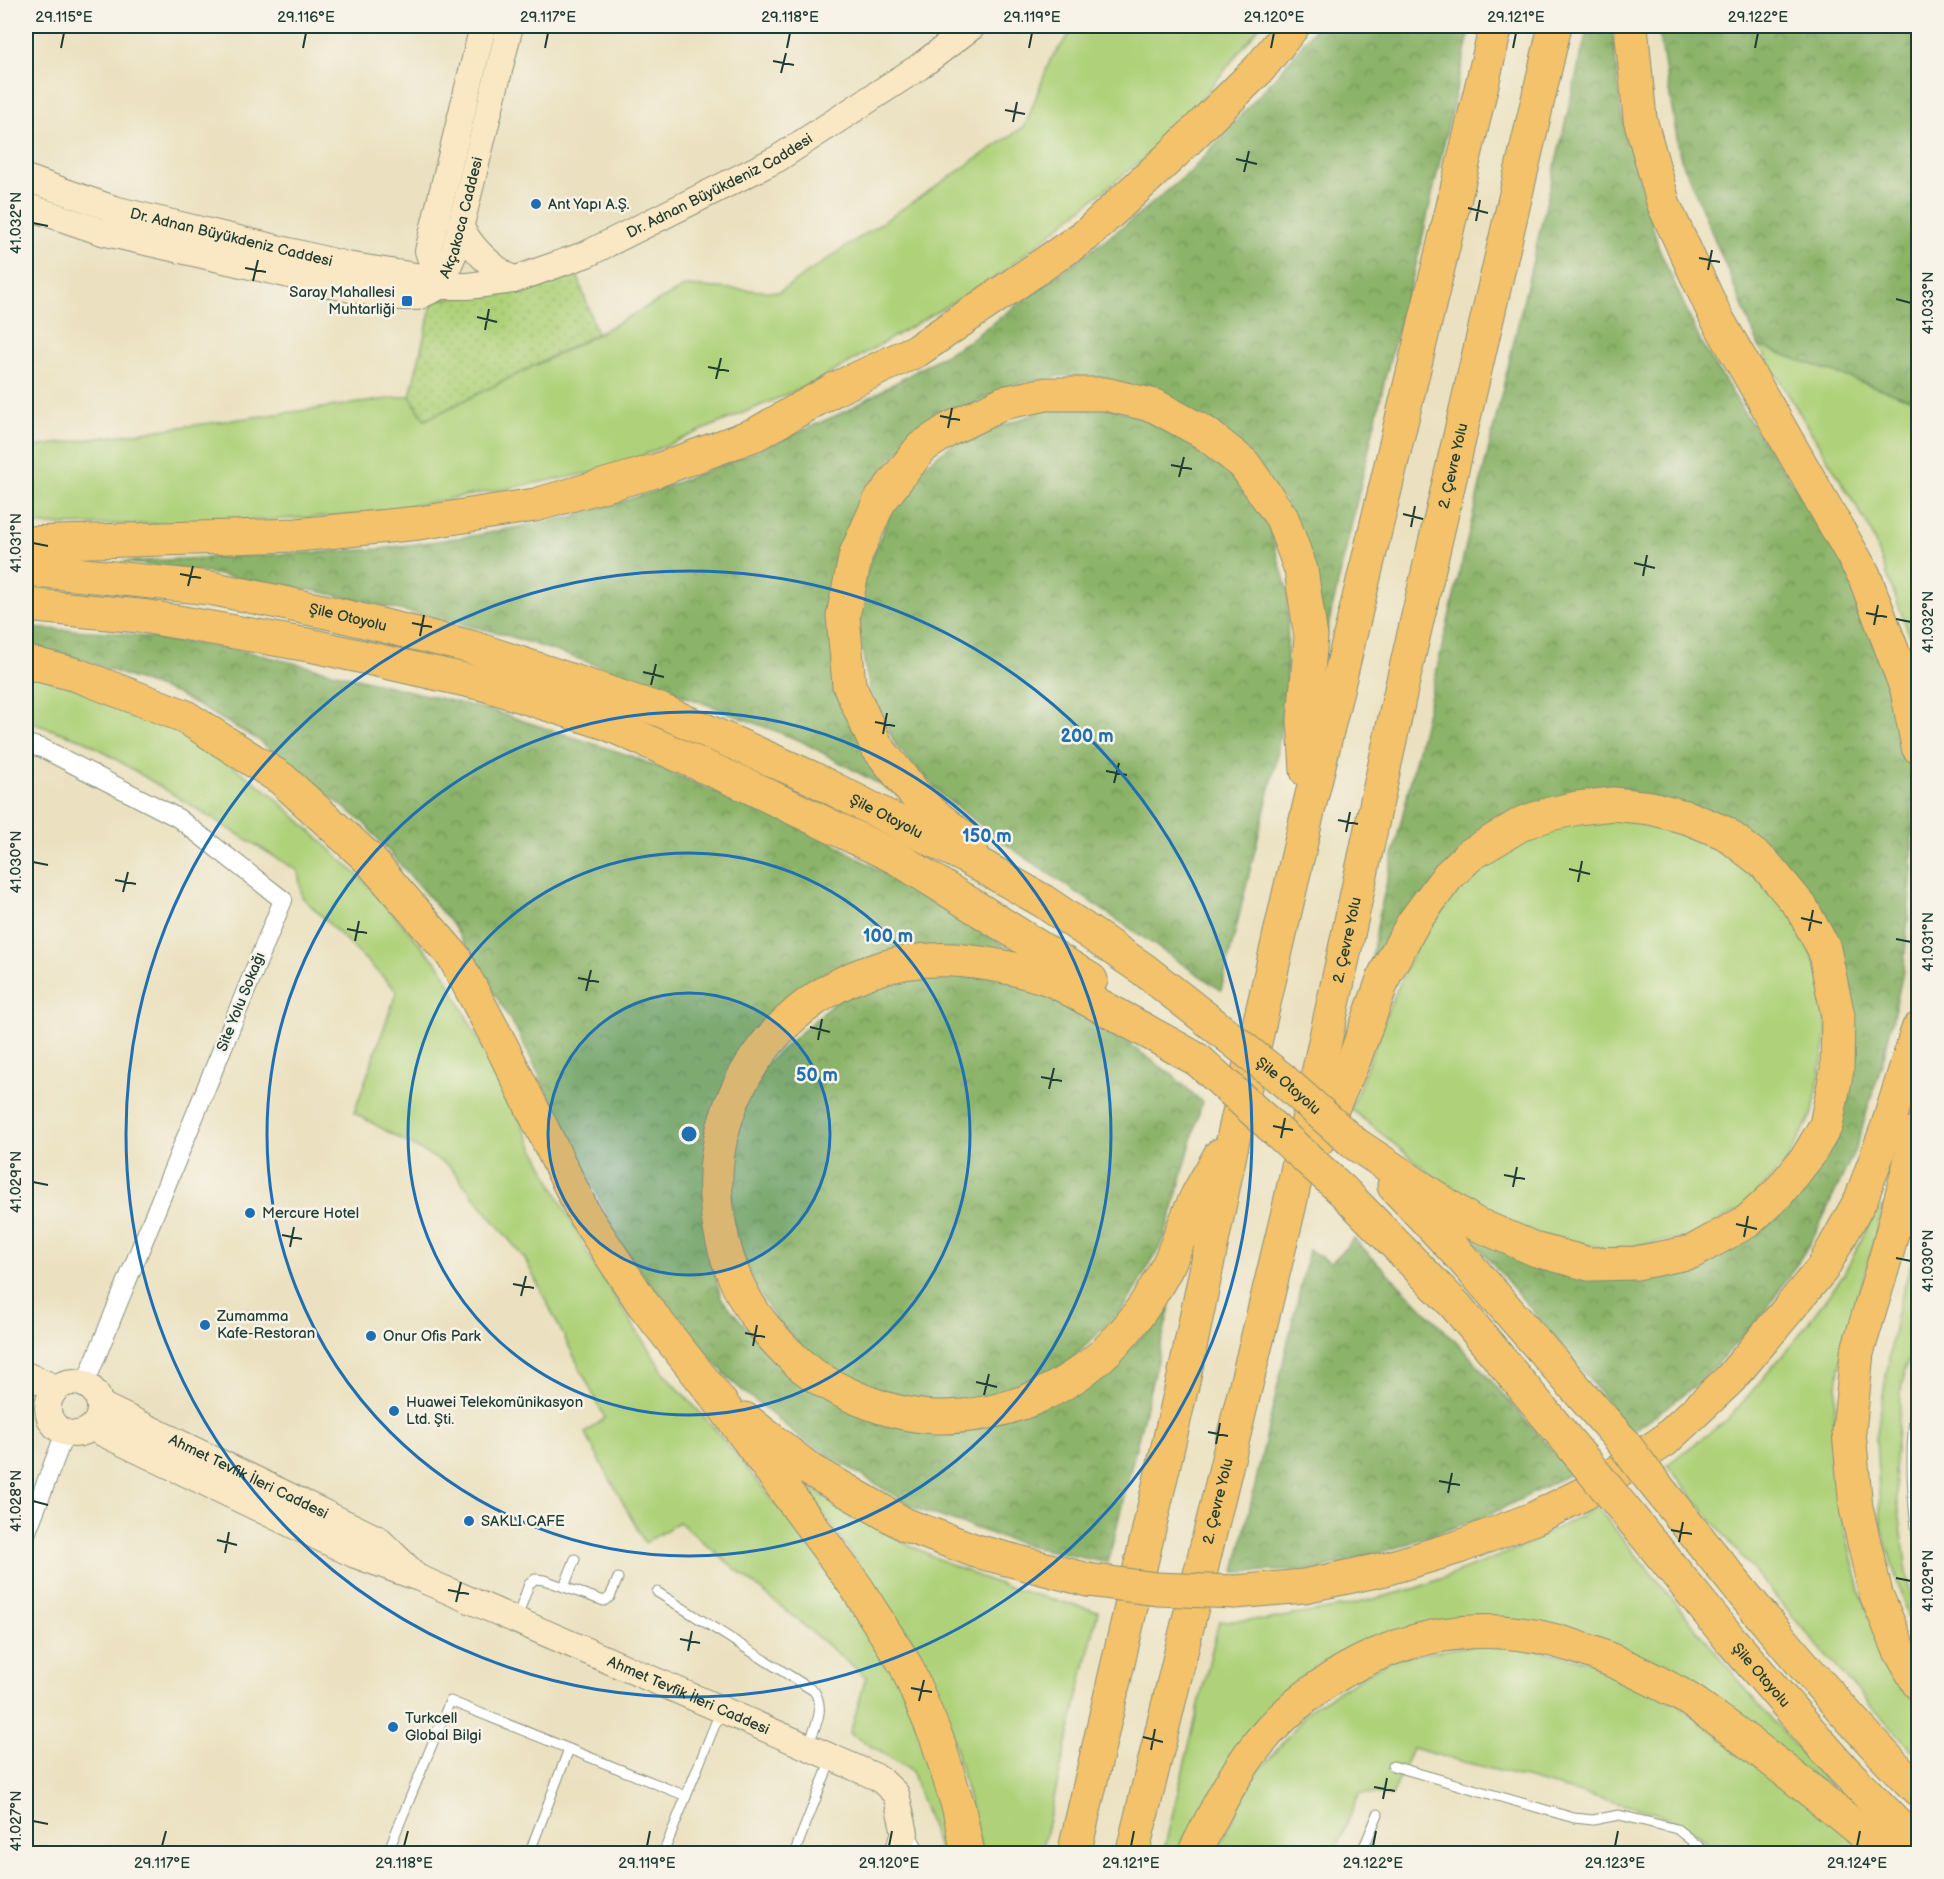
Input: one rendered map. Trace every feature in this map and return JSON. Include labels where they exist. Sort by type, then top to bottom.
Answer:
[{"type":"highway","points":[[26,543],[297,535],[419,523],[535,505],[655,471],[756,434],[835,389],[918,350],[1086,235],[1171,156],[1260,68],[1293,26]]},
{"type":"highway","points":[[1074,1854],[1184,1377],[1235,1130],[1309,807],[1496,26]]},
{"type":"highway","name":"2. Çevre Yolu","points":[[1132,1854],[1289,1208],[1402,685],[1555,26]]},
{"type":"highway","points":[[1631,26],[1640,120],[1664,205],[1715,315],[1864,575],[1907,690],[1918,747]]},
{"type":"highway","points":[[1043,900],[925,807],[878,747],[849,686],[843,616],[856,554],[879,502],[921,448],[948,430],[1003,403],[1046,394],[1105,394],[1155,406],[1205,433],[1244,464],[1282,518],[1300,570],[1311,637],[1304,719],[1309,807]]},
{"type":"highway","name":"Şile Otoyolu","points":[[26,569],[210,588],[327,612],[471,646],[671,715],[812,778],[966,857],[1043,900],[1143,969],[1283,1080],[1354,1143],[1461,1257],[1622,1441],[1759,1614],[1879,1750],[1918,1790]]},
{"type":"highway","points":[[26,605],[149,617],[314,645],[487,685],[606,723],[747,785],[897,858],[1137,1010],[1198,1060]]},
{"type":"highway","points":[[26,662],[77,675],[184,716],[282,779],[369,859],[454,957],[502,1047],[585,1216],[643,1304],[720,1403],[856,1588],[906,1666],[937,1739],[959,1809],[968,1854]]},
{"type":"highway","points":[[1289,1208],[1354,1060],[1385,974],[1413,923],[1448,876],[1470,855],[1523,823],[1568,810],[1613,804],[1661,810],[1689,818],[1725,833],[1765,864],[1801,907],[1824,950],[1838,1016],[1837,1070],[1826,1125],[1808,1156],[1779,1192],[1748,1221],[1692,1252],[1636,1263],[1589,1264],[1537,1250],[1474,1223],[1354,1143]]},
{"type":"highway","points":[[1198,1060],[1050,980],[1002,967],[974,962],[922,960],[890,965],[842,982],[817,997],[793,1016],[771,1039],[750,1066],[733,1096],[726,1115],[718,1147],[715,1192],[723,1245],[743,1296],[758,1319],[782,1348],[808,1373],[856,1398],[887,1410],[918,1417],[979,1415],[1010,1408],[1038,1397],[1068,1381],[1095,1362],[1137,1316],[1169,1263],[1196,1198],[1235,1130]]},
{"type":"highway","points":[[720,1403],[756,1426],[809,1468],[906,1525],[976,1551],[1088,1580],[1157,1589],[1235,1592],[1304,1586],[1385,1569],[1459,1547],[1535,1518],[1586,1493],[1664,1441],[1730,1379],[1822,1269],[1862,1199],[1918,1029]]},
{"type":"highway","name":"Şile Otoyolu","points":[[1198,1060],[1342,1190],[1456,1306],[1730,1639],[1842,1768],[1918,1845]]},
{"type":"highway","points":[[1918,1131],[1887,1253],[1857,1353],[1849,1432],[1856,1508],[1876,1594],[1900,1651],[1918,1683]]},
{"type":"highway","points":[[1194,1854],[1234,1778],[1269,1731],[1310,1694],[1342,1670],[1422,1638],[1501,1632],[1544,1639],[1592,1652],[1678,1692],[1747,1741],[1889,1854]]},
{"type":"street","name":"Akçakoca Caddesi","points":[[440,286],[428,251],[483,26]]},
{"type":"street","name":"Akçakoca Caddesi","points":[[440,286],[454,253],[510,26]]},
{"type":"street","name":"Dr. Adnan Büyükdeniz Caddesi","points":[[26,206],[102,232],[355,290],[398,297],[417,297],[440,286],[468,286],[513,280],[587,255],[777,159],[919,67],[973,26]]},
{"type":"street","name":"Dr. Adnan Büyükdeniz Caddesi","points":[[26,178],[114,209],[347,265],[422,277],[440,286]]},
{"type":"street","points":[[460,226],[466,238],[481,256],[513,280]]},
{"type":"street","name":"Site Yolu Sokağı","points":[[26,744],[42,748],[178,818],[283,900],[86,1384]]},
{"type":"street","points":[[26,1375],[43,1399],[53,1424],[65,1433],[80,1434],[96,1416],[93,1389],[86,1384],[70,1382],[43,1399]]},
{"type":"street","name":"Ahmet Tevfik İleri Caddesi","points":[[96,1416],[378,1539],[419,1578],[879,1778],[896,1794],[906,1847]]},
{"type":"street","points":[[26,1534],[65,1433]]},
{"type":"lane","points":[[1918,1389],[1912,1457],[1918,1544]]},
{"type":"lane","points":[[564,1587],[575,1559]]},
{"type":"lane","points":[[516,1620],[532,1581],[539,1579],[604,1601],[610,1597],[618,1578]]},
{"type":"lane","points":[[657,1592],[814,1691],[820,1703],[820,1710],[807,1747]]},
{"type":"lane","points":[[387,1854],[450,1701],[686,1796]]},
{"type":"lane","points":[[663,1854],[721,1709]]},
{"type":"lane","points":[[529,1854],[569,1749]]},
{"type":"lane","points":[[794,1854],[832,1758]]},
{"type":"lane","points":[[1393,1766],[1574,1818],[1593,1820],[1620,1815],[1677,1830],[1708,1854]]},
{"type":"lane","points":[[1361,1854],[1378,1814]]},
{"type":"green space","points":[[1076,26],[1260,26],[1172,136],[995,278],[814,383],[608,470],[361,515],[187,524],[26,525],[26,448],[410,396],[425,420],[584,341],[686,286],[779,292],[1025,126],[1050,60]]},
{"type":"green space","points":[[1317,26],[1471,26],[1416,265],[1386,374],[1324,644],[1285,500],[1109,378],[1059,376],[1012,385],[928,427],[891,459],[859,506],[840,545],[831,599],[895,793],[801,741],[698,701],[500,633],[321,592],[208,573],[122,562],[380,549],[478,535],[574,516],[652,492],[754,452],[846,411],[967,342],[1137,216],[1191,171],[1279,73]]},
{"type":"green space","points":[[1588,26],[1612,26],[1621,111],[1658,246],[1701,343],[1758,434],[1794,484],[1850,575],[1901,720],[1913,774],[1912,868],[1904,968],[1884,1057],[1855,1150],[1813,1239],[1765,1312],[1699,1383],[1631,1433],[1577,1364],[1467,1233],[1573,1277],[1783,1210],[1851,1048],[1850,988],[1828,923],[1793,871],[1753,838],[1537,804],[1375,968],[1370,967],[1380,911]]},
{"type":"green space","points":[[1658,26],[1918,26],[1918,402],[1759,346],[1680,156]]},
{"type":"green space","points":[[577,274],[597,334],[425,420],[410,396],[433,300],[535,290]]},
{"type":"green space","points":[[1759,346],[1918,402],[1918,658],[1870,529]]},
{"type":"green space","points":[[1112,408],[1177,430],[1230,469],[1269,527],[1288,592],[1287,687],[1276,763],[1221,990],[1017,852],[943,797],[896,746],[870,692],[858,629],[862,583],[897,495],[924,466],[969,431],[973,436],[1048,409]]},
{"type":"green space","points":[[26,628],[111,632],[240,650],[493,711],[634,757],[823,837],[1014,951],[915,948],[840,968],[721,1093],[708,1246],[721,1298],[769,1353],[896,1424],[1124,1355],[1170,1307],[1108,1563],[1028,1546],[917,1509],[803,1440],[730,1380],[672,1313],[622,1246],[520,1036],[453,925],[364,823],[257,739],[177,694],[82,660],[26,648]]},
{"type":"green space","points":[[26,673],[59,681],[195,739],[270,793],[367,884],[442,969],[590,1258],[664,1373],[715,1429],[839,1581],[894,1666],[934,1767],[957,1853],[940,1853],[911,1770],[850,1734],[866,1677],[679,1522],[645,1543],[585,1433],[605,1418],[525,1259],[449,1166],[354,1113],[397,991],[302,897],[298,871],[86,741],[26,721]]},
{"type":"green space","points":[[1603,815],[1650,821],[1707,837],[1764,875],[1802,929],[1824,984],[1827,1034],[1813,1112],[1788,1159],[1746,1207],[1689,1237],[1613,1250],[1543,1237],[1462,1199],[1351,1109],[1387,1012],[1412,956],[1438,907],[1472,869],[1552,826]]},
{"type":"green space","points":[[914,973],[988,975],[1066,999],[1171,1074],[1202,1102],[1165,1238],[1125,1307],[1069,1362],[1006,1396],[943,1406],[887,1395],[841,1376],[805,1349],[776,1320],[758,1291],[735,1240],[728,1175],[736,1122],[765,1064],[849,990]]},
{"type":"green space","points":[[1884,1205],[1839,1368],[1832,1437],[1839,1505],[1860,1591],[1889,1661],[1918,1709],[1918,1756],[1790,1613],[1667,1465],[1729,1418],[1792,1344],[1843,1276],[1876,1211]]},
{"type":"green space","points":[[1918,1238],[1918,1325],[1902,1383],[1894,1471],[1909,1588],[1918,1612],[1918,1651],[1881,1526],[1876,1438],[1896,1317]]},
{"type":"green space","points":[[1354,1239],[1467,1353],[1572,1473],[1487,1516],[1392,1549],[1318,1570],[1235,1572],[1309,1250],[1331,1263]]},
{"type":"green space","points":[[797,1480],[869,1523],[944,1562],[1034,1595],[1098,1611],[1041,1853],[982,1853],[951,1731],[914,1644],[830,1523]]},
{"type":"green space","points":[[1597,1507],[1763,1710],[1833,1789],[1618,1650],[1367,1643],[1182,1840],[1177,1853],[1163,1854],[1219,1621],[1265,1620],[1346,1606],[1417,1588],[1520,1548]]},
{"type":"green space","points":[[1498,1641],[1590,1661],[1669,1698],[1873,1853],[1722,1853],[1680,1824],[1652,1812],[1412,1748],[1392,1796],[1360,1793],[1334,1853],[1216,1854],[1252,1780],[1312,1707],[1392,1659]]},
{"type":"place","name":"Ant Yapı A.Ş.","points":[[536,204]]},
{"type":"place","name":"Saray Mahallesi Muhtarliği","points":[[407,301]]},
{"type":"place","name":"Mercure Hotel","points":[[250,1213]]},
{"type":"place","name":"Zumamma Kafe-Restoran","points":[[205,1325]]},
{"type":"place","name":"Onur Ofis Park","points":[[371,1336]]},
{"type":"place","name":"Huawei Telekomünikasyon Ltd. Şti.","points":[[394,1411]]},
{"type":"place","name":"SAKLI CAFE","points":[[469,1521]]},
{"type":"place","name":"Turkcell Global Bilgi","points":[[393,1727]]}]
